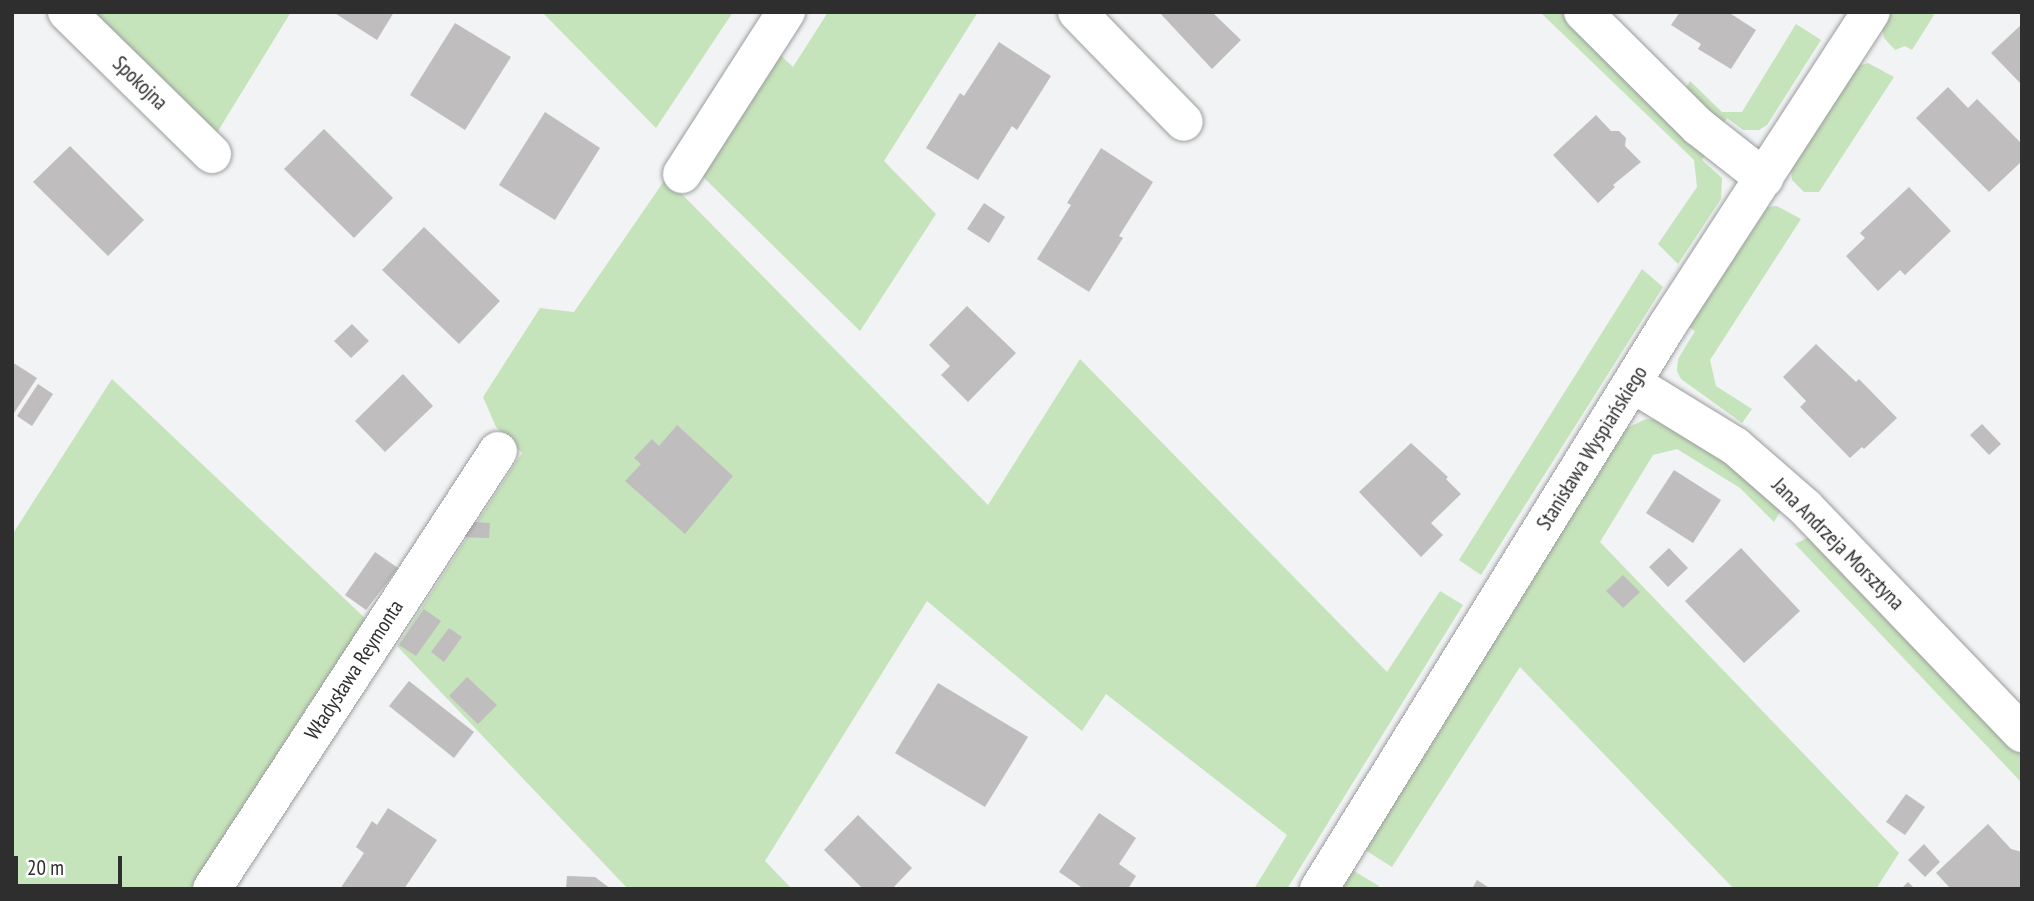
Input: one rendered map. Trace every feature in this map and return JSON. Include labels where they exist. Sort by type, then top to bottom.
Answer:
[{"type":"street","name":"Spokojna","points":[[67,12],[212,154]]},
{"type":"street","points":[[682,174],[786,12]]},
{"type":"street","points":[[1077,12],[1184,122]]},
{"type":"street","points":[[1583,12],[1672,102],[1764,178]]},
{"type":"street","name":"Stanisława Wyspiańskiego","points":[[1319,889],[1632,383],[1871,12]]},
{"type":"street","name":"Jana Andrzeja Morsztyna","points":[[1632,383],[1735,446],[1806,508],[2022,733]]},
{"type":"street","name":"Władysława Reymonta","points":[[212,889],[498,451]]},
{"type":"green space","points":[[89,12],[291,12],[215,136]]},
{"type":"green space","points":[[542,12],[733,12],[656,128]]},
{"type":"green space","points":[[828,12],[978,12],[884,161],[936,214],[860,331],[696,170],[775,50],[793,67]]},
{"type":"green space","points":[[1540,12],[1564,12],[1708,151],[1702,160],[1722,178],[1721,199],[1678,264],[1658,244],[1697,187],[1694,160]]},
{"type":"green space","points":[[1892,12],[1930,12],[1934,15],[1912,50],[1905,46],[1895,50],[1884,38],[1882,28]]},
{"type":"green space","points":[[1796,24],[1821,40],[1767,125],[1759,130],[1743,130],[1727,118],[1724,123],[1685,89],[1690,81],[1722,112],[1742,112]]},
{"type":"green space","points":[[1868,63],[1894,77],[1819,192],[1804,192],[1792,180],[1791,171],[1858,66]]},
{"type":"green space","points":[[666,178],[988,505],[1080,359],[1387,672],[1440,591],[1463,605],[1287,889],[1254,889],[1287,835],[1106,694],[1082,731],[927,601],[765,861],[792,889],[628,889],[397,646],[522,453],[496,427],[483,397],[540,308],[574,312]]},
{"type":"green space","points":[[1777,206],[1801,219],[1710,360],[1716,386],[1752,409],[1742,423],[1681,379],[1677,371],[1678,359],[1695,331],[1689,327],[1768,207]]},
{"type":"green space","points":[[1642,269],[1663,287],[1481,575],[1459,560]]},
{"type":"green space","points":[[112,379],[367,620],[195,889],[12,889],[12,535]]},
{"type":"green space","points":[[1646,419],[1661,420],[1698,441],[1780,504],[1780,512],[1774,522],[1740,488],[1677,449],[1653,455],[1600,542],[1899,853],[1876,889],[1734,889],[1520,667],[1392,867],[1362,848],[1621,431]]},
{"type":"green space","points":[[1811,536],[2022,755],[2022,783],[1795,544]]},
{"type":"green space","points":[[1349,868],[1379,886],[1378,889],[1337,889]]},
{"type":"building","points":[[333,12],[394,12],[377,40]]},
{"type":"building","points":[[1159,12],[1212,12],[1241,40],[1212,69]]},
{"type":"building","points":[[1680,12],[1728,12],[1756,30],[1731,69],[1698,49],[1701,44],[1671,25]]},
{"type":"building","points":[[455,23],[511,57],[465,130],[410,95]]},
{"type":"building","points":[[2022,24],[2022,85],[1991,53]]},
{"type":"building","points":[[999,42],[1051,76],[1017,130],[1012,126],[978,180],[926,148],[960,93],[964,96]]},
{"type":"building","points":[[1948,87],[1968,108],[1977,99],[2022,144],[2022,161],[1989,192],[1916,118]]},
{"type":"building","points":[[545,112],[600,148],[555,220],[499,185]]},
{"type":"building","points":[[1596,115],[1611,131],[1619,131],[1626,138],[1625,146],[1641,162],[1613,185],[1615,187],[1598,203],[1553,155]]},
{"type":"building","points":[[324,129],[393,198],[354,238],[284,169]]},
{"type":"building","points":[[70,146],[144,220],[108,256],[33,182]]},
{"type":"building","points":[[1101,148],[1153,182],[1119,236],[1123,238],[1089,292],[1037,259],[1071,205],[1067,203]]},
{"type":"building","points":[[1909,187],[1951,231],[1905,275],[1900,270],[1878,291],[1846,256],[1865,238],[1860,233]]},
{"type":"building","points":[[984,203],[1005,217],[989,243],[967,229]]},
{"type":"building","points":[[424,227],[500,301],[459,344],[382,270]]},
{"type":"building","points":[[967,306],[1016,353],[968,402],[941,375],[950,366],[929,345]]},
{"type":"building","points":[[352,324],[369,341],[351,358],[334,341]]},
{"type":"building","points":[[1816,344],[1856,382],[1859,379],[1897,418],[1864,449],[1862,447],[1850,458],[1800,407],[1806,401],[1783,377]]},
{"type":"building","points":[[12,362],[37,378],[12,416]]},
{"type":"building","points":[[403,374],[433,406],[385,452],[355,421]]},
{"type":"building","points":[[38,384],[53,394],[32,426],[17,416]]},
{"type":"building","points":[[1982,424],[2001,444],[1989,455],[1970,435]]},
{"type":"building","points":[[677,425],[733,476],[685,534],[625,481],[641,464],[634,458],[652,439],[659,446]]},
{"type":"building","points":[[1411,443],[1448,477],[1446,479],[1461,494],[1431,523],[1443,535],[1421,557],[1359,492]]},
{"type":"building","points":[[1674,470],[1721,500],[1693,543],[1646,513]]},
{"type":"building","points":[[460,521],[490,523],[489,538],[460,537]]},
{"type":"building","points":[[1669,548],[1688,568],[1668,587],[1649,567]]},
{"type":"building","points":[[1741,548],[1800,611],[1744,663],[1685,601]]},
{"type":"building","points":[[375,552],[398,568],[366,610],[345,595]]},
{"type":"building","points":[[1623,575],[1640,592],[1623,608],[1606,591]]},
{"type":"building","points":[[424,609],[441,621],[416,656],[399,645]]},
{"type":"building","points":[[449,628],[462,637],[444,662],[431,652]]},
{"type":"building","points":[[467,677],[497,705],[478,724],[449,696]]},
{"type":"building","points":[[409,681],[474,732],[454,758],[389,706]]},
{"type":"building","points":[[938,683],[1028,737],[985,807],[895,753]]},
{"type":"building","points":[[1906,794],[1925,807],[1905,835],[1886,822]]},
{"type":"building","points":[[388,808],[437,840],[404,889],[340,889],[364,853],[356,847],[372,821],[377,825]]},
{"type":"building","points":[[1099,813],[1136,838],[1119,864],[1136,876],[1128,889],[1084,889],[1059,872]]},
{"type":"building","points":[[858,815],[912,868],[892,889],[863,889],[824,850]]},
{"type":"building","points":[[1988,824],[2011,849],[2022,852],[2022,889],[1951,889],[1936,873]]},
{"type":"building","points":[[1924,844],[1940,862],[1925,877],[1908,860]]},
{"type":"building","points":[[567,876],[595,877],[611,889],[566,889]]},
{"type":"building","points":[[1477,880],[1491,889],[1472,889]]},
{"type":"building","points":[[1908,882],[1915,889],[1901,889]]}]
